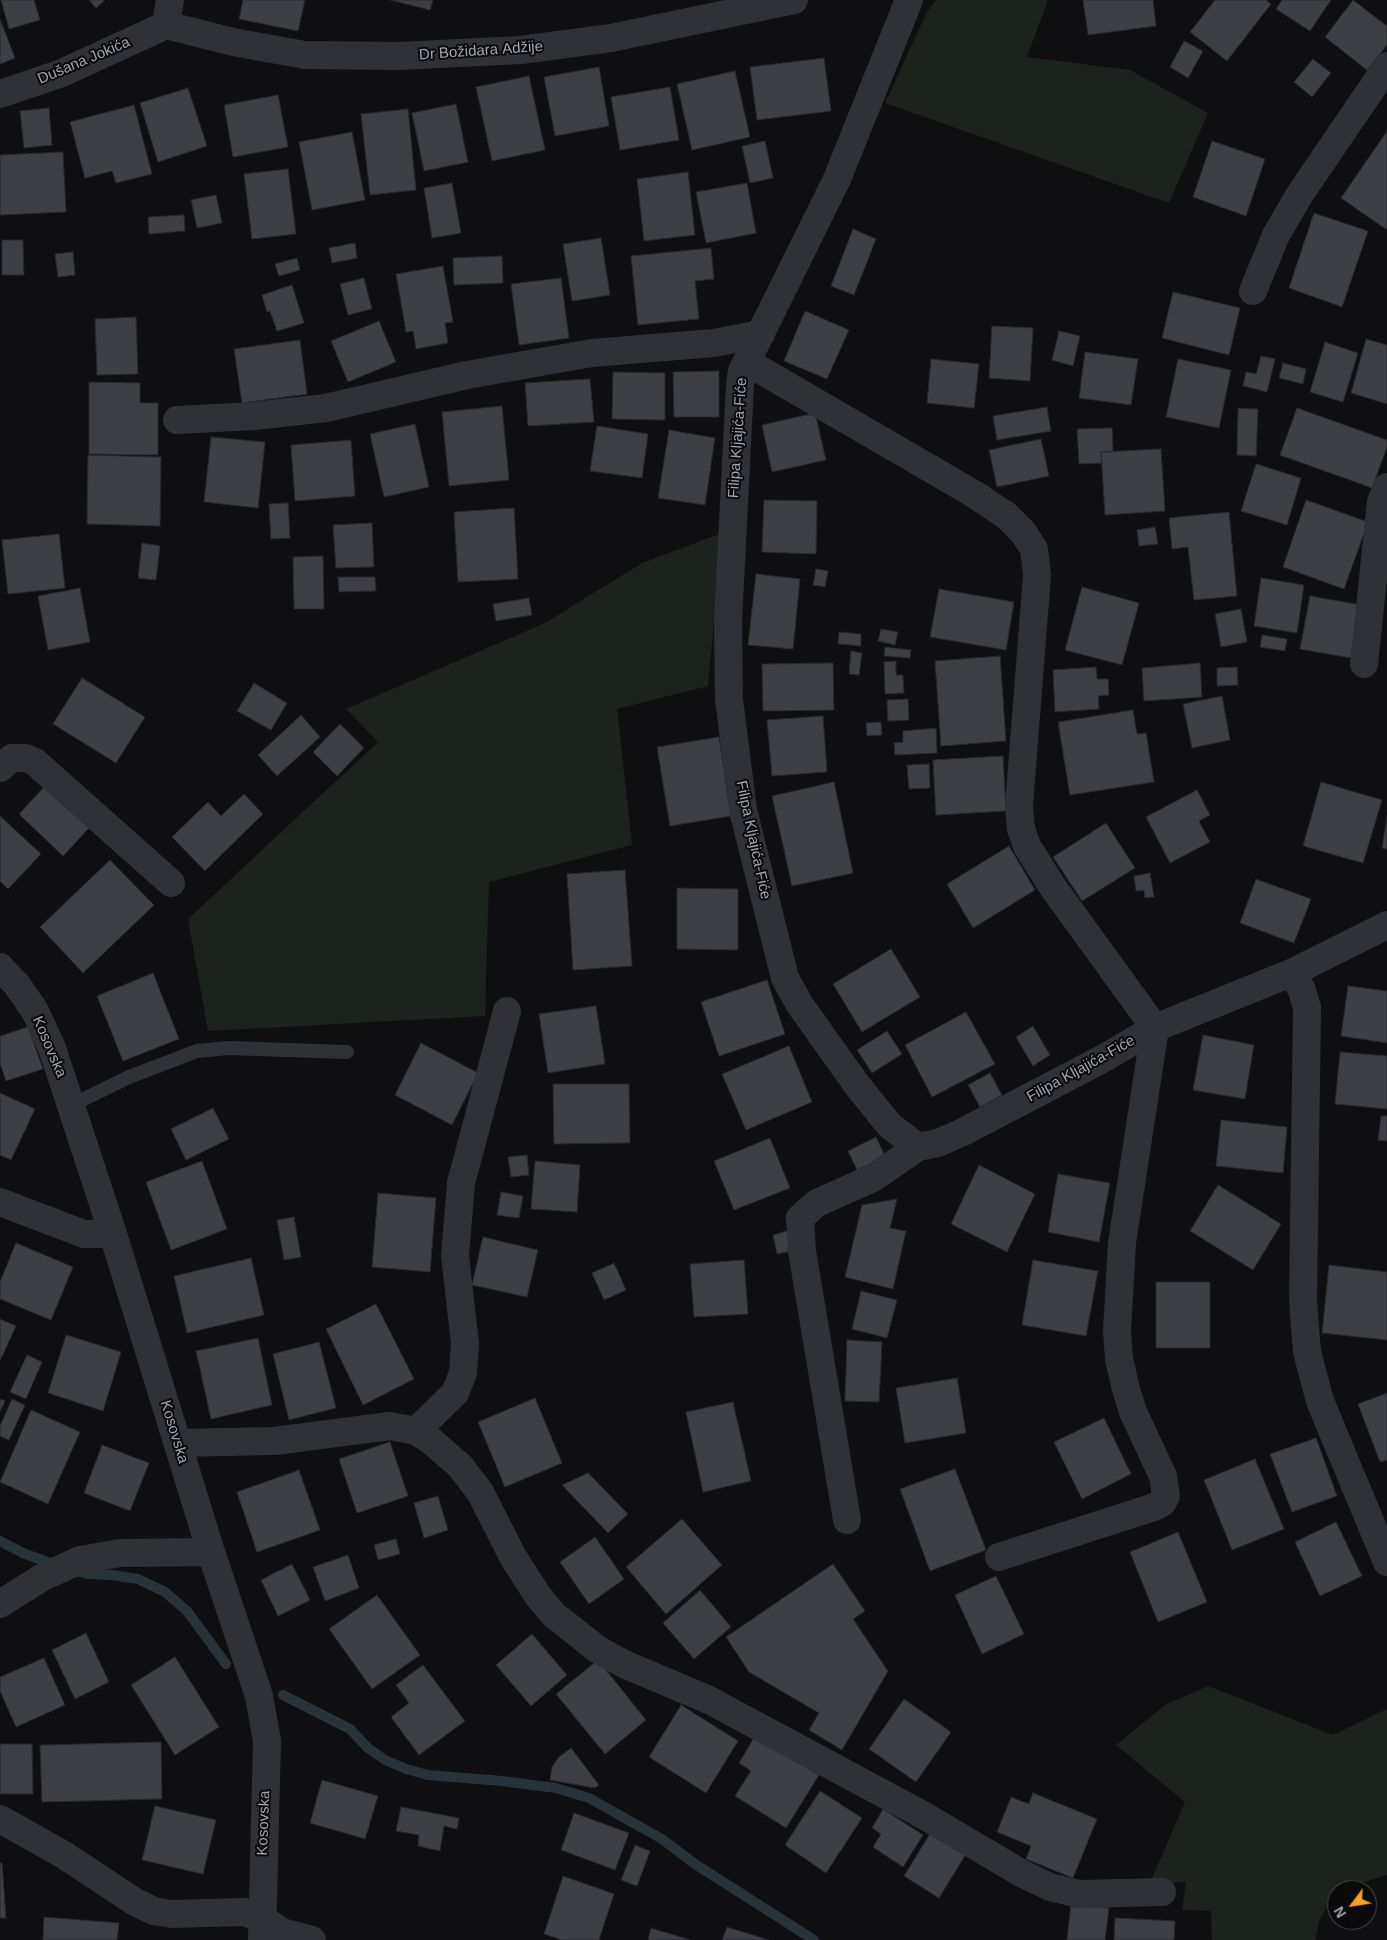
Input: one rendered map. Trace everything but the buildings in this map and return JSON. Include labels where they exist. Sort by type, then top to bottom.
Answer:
[{"type":"street","name":"Dr Božidara Adžije","points":[[168,13],[233,42],[305,55],[398,56],[521,50],[611,38],[740,6],[794,0]]},
{"type":"street","name":"Filipa Kljajića-Fiće","points":[[908,0],[837,180],[742,372],[738,401],[728,622],[729,699],[743,810],[785,978],[800,1006],[857,1085],[890,1126],[918,1147],[938,1143],[963,1132],[1106,1057],[1155,1028],[1291,973],[1387,924]]},
{"type":"street","name":"Dušana Jokića","points":[[0,94],[62,73],[168,13]]},
{"type":"street","points":[[1253,291],[1276,235],[1300,194],[1387,66]]},
{"type":"street","points":[[177,420],[254,416],[326,408],[467,375],[592,352],[714,343],[761,334]]},
{"type":"street","points":[[747,362],[974,494],[1007,516],[1023,532],[1034,549],[1037,575],[1019,806],[1021,829],[1027,846],[1052,886],[1155,1028],[1122,1243],[1117,1331],[1119,1359],[1128,1397],[1133,1412],[1163,1476],[1166,1496],[1162,1503],[1154,1507],[999,1557]]},
{"type":"street","points":[[1364,664],[1381,502],[1387,487]]},
{"type":"street","points":[[0,768],[12,758],[26,758],[35,762],[172,883]]},
{"type":"street","name":"Kosovska","points":[[0,967],[17,985],[35,1011],[52,1048],[113,1234],[211,1552],[259,1696],[267,1741],[262,1929]]},
{"type":"street","points":[[1291,973],[1302,988],[1307,1007],[1303,1300],[1307,1352],[1320,1401],[1387,1562]]},
{"type":"street","points":[[416,1431],[455,1392],[463,1373],[465,1344],[455,1255],[461,1183],[507,1011]]},
{"type":"street","points":[[847,1520],[802,1251],[800,1218],[817,1203],[873,1178],[918,1147]]},
{"type":"street","points":[[0,1202],[84,1234],[113,1234]]},
{"type":"street","points":[[178,1443],[274,1441],[390,1426],[416,1431],[430,1440],[460,1466],[480,1492],[513,1557],[538,1596],[554,1615],[597,1649],[624,1664],[709,1700],[923,1815],[1021,1873],[1050,1887],[1078,1894],[1162,1892]]},
{"type":"street","points":[[0,1604],[43,1577],[80,1560],[120,1553],[211,1552]]},
{"type":"street","points":[[0,1819],[64,1855],[135,1902],[154,1911],[171,1914],[244,1912],[262,1929],[312,1940]]},
{"type":"lane","points":[[72,1105],[129,1078],[197,1051],[228,1048],[348,1052]]},
{"type":"shaded area","points":[[936,0],[1048,0],[1027,57],[1130,70],[1208,113],[1169,203],[885,103],[927,12]]},
{"type":"shaded area","points":[[722,533],[708,686],[617,709],[632,845],[489,882],[485,1016],[208,1031],[188,919],[378,742],[346,709],[545,623],[642,563]]},
{"type":"shaded area","points":[[1208,1686],[1333,1735],[1387,1709],[1387,1875],[1370,1880],[1327,1880],[1327,1907],[1320,1919],[1315,1940],[1212,1940],[1211,1911],[1182,1910],[1186,1882],[1150,1883],[1185,1802],[1116,1745],[1165,1705]]},
{"type":"waterway","points":[[0,1541],[23,1553],[56,1565]]},
{"type":"waterway","points":[[73,1570],[87,1574],[138,1579],[165,1592],[187,1611],[226,1664]]},
{"type":"waterway","points":[[283,1695],[350,1729],[368,1748],[385,1760],[406,1769],[428,1775],[502,1781],[556,1788],[589,1798],[662,1839],[695,1864],[814,1940]]}]
